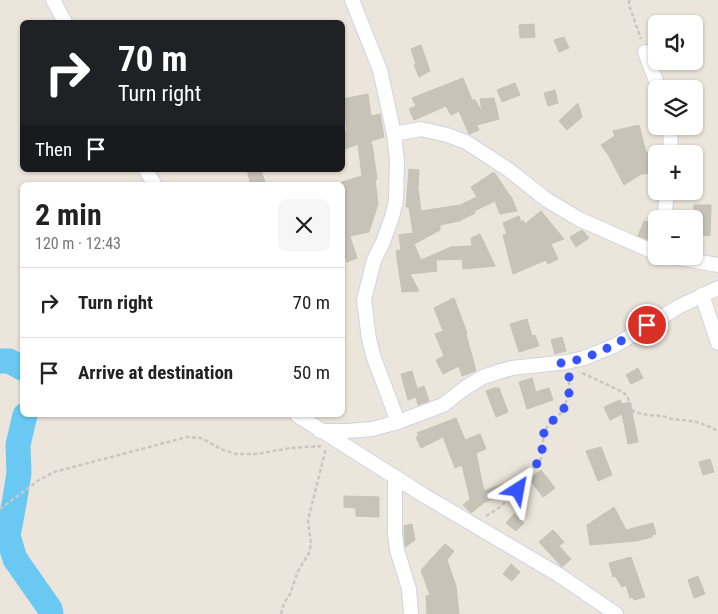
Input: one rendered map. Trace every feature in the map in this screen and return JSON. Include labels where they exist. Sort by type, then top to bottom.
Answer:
[{"type":"street","points":[[53,0],[64,20]]},
{"type":"street","points":[[352,0],[380,70],[394,134],[397,160],[396,200],[392,217],[374,260],[364,300],[368,339],[398,422]]},
{"type":"street","points":[[645,52],[656,80]]},
{"type":"street","points":[[394,134],[421,129],[466,142],[509,170],[547,200],[579,219],[648,249]]},
{"type":"street","points":[[703,262],[718,265]]},
{"type":"street","points":[[320,431],[372,429],[398,422],[443,405],[484,377],[498,372],[512,368],[561,363],[584,358],[614,346],[647,325],[718,288]]},
{"type":"street","points":[[702,295],[718,343]]},
{"type":"street","points":[[300,417],[474,526],[559,575],[616,614]]},
{"type":"street","points":[[395,477],[395,534],[397,550],[409,589],[411,614]]},
{"type":"path","points":[[629,0],[645,52]]},
{"type":"path","points":[[561,363],[623,392],[633,411],[643,415],[662,415],[670,418],[696,421],[718,431]]},
{"type":"path","points":[[474,526],[500,507],[518,490],[526,476],[541,459],[544,432],[549,424],[561,413],[570,389],[569,376],[561,363]]},
{"type":"path","points":[[0,509],[39,480],[54,472],[187,437],[201,438],[223,450],[236,454],[256,454],[326,445],[326,453],[308,520],[311,544],[309,553],[298,571],[281,614]]},
{"type":"building","points":[[534,24],[535,37],[520,38],[519,25]]},
{"type":"building","points":[[564,37],[569,48],[559,52],[554,40]]},
{"type":"building","points":[[421,45],[430,71],[419,77],[414,65],[416,64],[411,49]]},
{"type":"building","points":[[463,78],[472,100],[475,100],[482,112],[480,99],[494,98],[499,119],[477,125],[479,130],[469,134],[459,111],[451,115],[446,106],[414,120],[409,109],[416,106],[412,98]]},
{"type":"building","points":[[515,83],[520,95],[502,102],[497,90]]},
{"type":"building","points":[[555,90],[558,103],[548,106],[544,93]]},
{"type":"building","points":[[368,94],[371,116],[380,114],[384,137],[371,141],[369,144],[372,144],[378,204],[369,232],[350,236],[357,258],[347,262],[345,256],[345,182],[342,182],[362,176],[358,144],[345,149],[345,132],[347,131],[345,99]]},
{"type":"building","points":[[578,103],[582,117],[567,130],[559,121]]},
{"type":"building","points":[[639,125],[646,152],[648,152],[648,174],[641,174],[624,185],[601,145],[615,136],[613,131]]},
{"type":"building","points":[[409,169],[419,170],[418,188],[421,211],[460,205],[477,197],[471,187],[494,172],[511,196],[517,211],[500,214],[495,201],[459,221],[440,225],[440,230],[414,244],[421,260],[451,247],[472,246],[471,238],[480,234],[495,266],[463,269],[462,259],[436,260],[437,271],[410,274],[419,291],[402,292],[396,251],[401,250],[399,235],[413,233],[409,207],[406,207]]},
{"type":"building","points":[[248,172],[262,172],[265,182],[250,182]]},
{"type":"building","points":[[694,205],[711,205],[710,236],[703,235],[703,210],[694,210]]},
{"type":"building","points":[[541,211],[564,239],[551,244],[558,259],[548,264],[546,260],[513,274],[503,235],[507,234],[503,223],[519,216],[521,222],[523,220],[525,224]]},
{"type":"building","points":[[644,221],[648,222],[648,239],[638,236]]},
{"type":"building","points":[[582,230],[589,238],[576,247],[570,237]]},
{"type":"building","points":[[454,298],[467,333],[476,371],[462,376],[459,366],[443,374],[436,360],[444,356],[435,334],[443,331],[434,308]]},
{"type":"building","points":[[527,319],[532,336],[535,335],[539,346],[519,352],[510,324]]},
{"type":"building","points":[[562,337],[566,351],[555,354],[551,340]]},
{"type":"building","points":[[638,368],[643,378],[631,384],[626,375]]},
{"type":"building","points":[[412,371],[417,389],[424,386],[429,401],[418,405],[416,397],[408,400],[401,374]]},
{"type":"building","points":[[532,378],[536,392],[549,388],[553,400],[527,409],[519,382]]},
{"type":"building","points":[[499,388],[508,412],[496,417],[486,391]]},
{"type":"building","points":[[620,400],[622,404],[630,402],[638,442],[628,444],[622,414],[610,420],[604,407]]},
{"type":"building","points":[[456,418],[465,440],[480,434],[486,449],[476,453],[484,491],[503,484],[506,495],[485,502],[471,513],[463,505],[470,499],[462,465],[455,468],[443,437],[421,448],[416,437],[419,436],[417,433]]},
{"type":"building","points":[[601,447],[612,475],[598,481],[586,451]]},
{"type":"building","points":[[710,459],[714,472],[703,475],[699,462]]},
{"type":"building","points":[[541,470],[555,488],[543,497],[537,489],[538,487],[536,488],[529,479]]},
{"type":"building","points":[[344,496],[379,497],[379,517],[356,516],[356,508],[344,507]]},
{"type":"building","points":[[614,507],[626,530],[653,523],[656,534],[652,535],[652,537],[636,541],[590,545],[587,525]]},
{"type":"building","points":[[514,514],[524,523],[516,531],[506,523]]},
{"type":"building","points":[[412,524],[415,540],[405,547],[404,526]]},
{"type":"building","points":[[553,530],[564,542],[559,546],[571,559],[562,567],[539,542]]},
{"type":"building","points":[[445,544],[454,551],[447,560],[456,586],[459,614],[427,614],[426,596],[430,595],[421,570]]},
{"type":"building","points":[[631,557],[645,597],[634,600],[633,597],[630,598],[626,585],[622,587],[615,576],[613,577],[609,563]]},
{"type":"building","points":[[511,564],[520,572],[512,581],[503,574]]},
{"type":"building","points":[[698,576],[705,594],[694,598],[688,580]]},
{"type":"waterway","points":[[0,361],[9,361],[20,367]]},
{"type":"waterway","points":[[25,417],[18,445],[19,473],[8,536],[15,559],[50,609],[51,614]]},
{"type":"route","points":[[518,490],[526,476],[541,459],[544,432],[566,405],[570,389],[569,376],[561,363],[584,358],[614,346],[647,325]]}]
